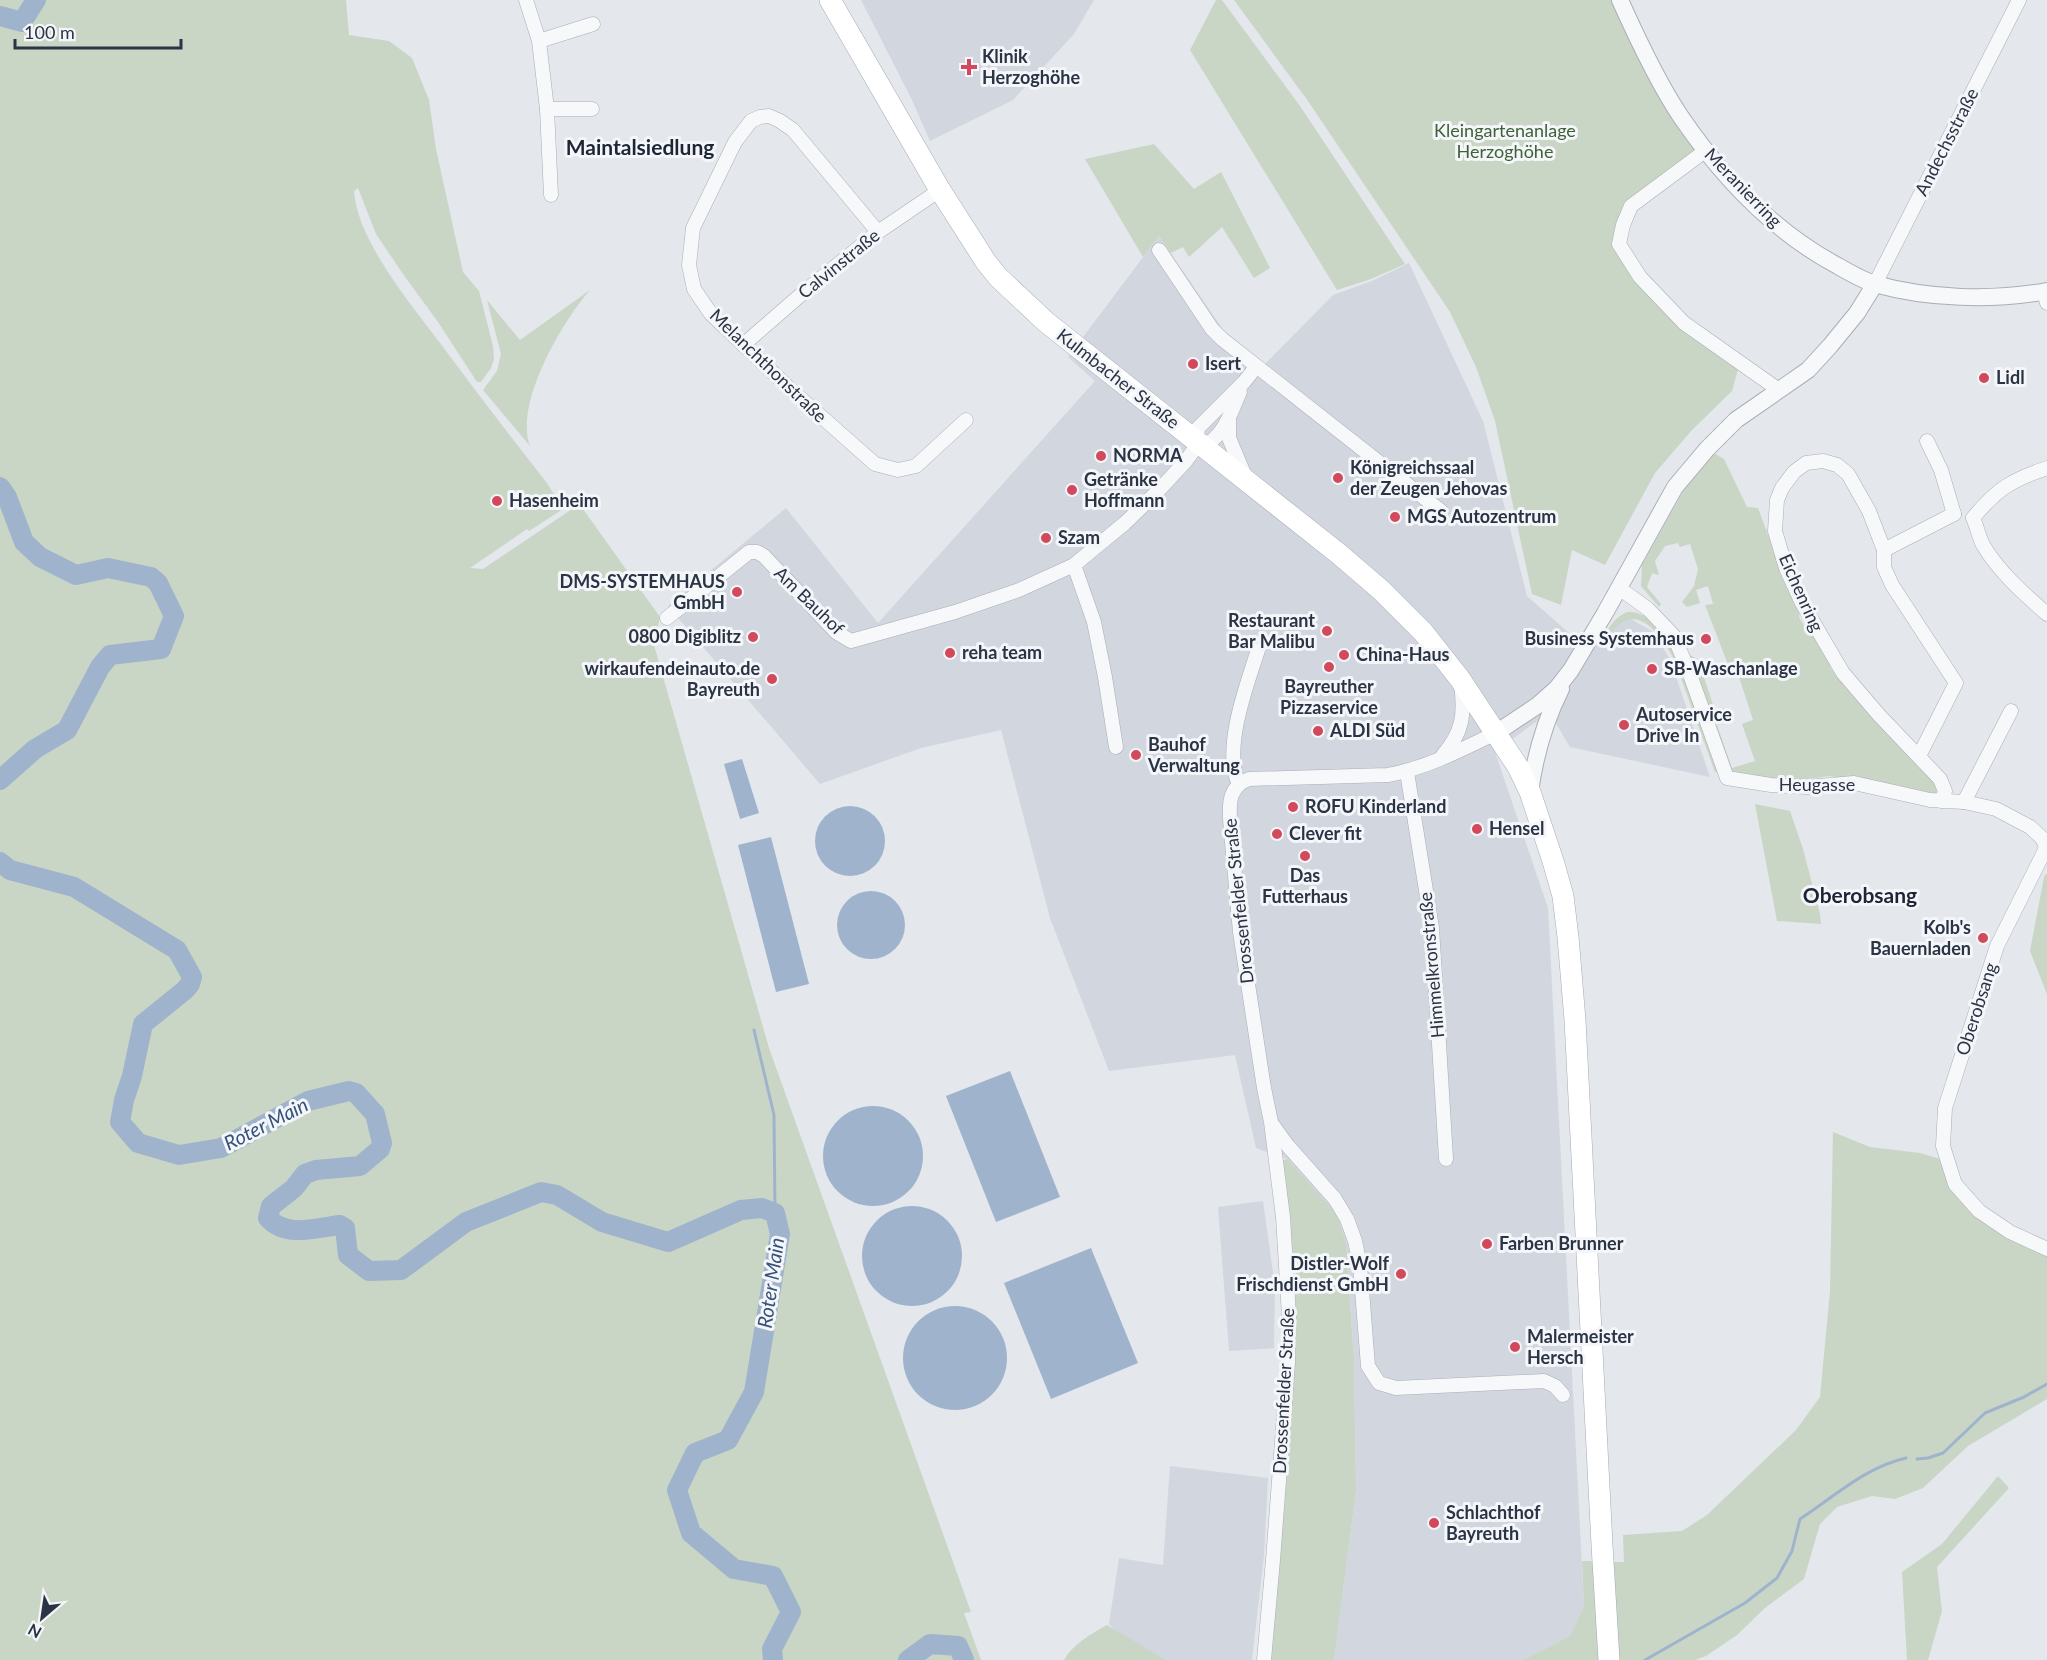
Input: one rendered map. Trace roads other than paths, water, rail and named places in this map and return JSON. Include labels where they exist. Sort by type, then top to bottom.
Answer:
[{"type":"main road","name":"Kulmbacher Straße","points":[[830,0],[940,190],[986,262],[1012,292],[1046,322],[1340,554],[1382,591],[1424,632],[1460,679],[1518,767],[1530,792],[1563,896],[1568,937],[1575,1020],[1610,1660]]},
{"type":"street","points":[[526,0],[540,41],[547,109],[551,195]]},
{"type":"street","name":"Meranierring","points":[[1620,0],[1680,115],[1705,151],[1752,202],[1779,227],[1816,254],[1875,284],[1941,295],[1978,297],[2046,295]]},
{"type":"street","name":"Andechsstraße","points":[[1875,284],[2019,0]]},
{"type":"street","points":[[540,41],[593,24]]},
{"type":"street","points":[[547,109],[592,109]]},
{"type":"street","name":"Melanchthonstraße","points":[[878,232],[793,130],[780,120],[769,116],[760,117],[751,121],[735,142],[693,228],[689,265],[694,289],[711,315],[868,459],[883,467],[898,470],[916,466],[966,420]]},
{"type":"street","points":[[1705,151],[1631,206],[1623,225],[1619,244],[1640,277],[1684,322],[1779,390]]},
{"type":"street","name":"Calvinstraße","points":[[743,345],[878,232],[940,190]]},
{"type":"street","points":[[1159,250],[1212,329],[1256,367],[1441,511]]},
{"type":"street","points":[[1530,792],[1535,756],[1550,711],[1676,487],[1707,449],[1736,420],[1808,370],[1857,313],[1875,284]]},
{"type":"street","points":[[1244,382],[1222,430],[1213,440],[1199,443],[1198,428],[1256,367]]},
{"type":"street","points":[[1230,416],[1229,438],[1248,480]]},
{"type":"street","points":[[1927,441],[1941,470],[1954,514]]},
{"type":"street","name":"Am Bauhof","points":[[667,618],[749,552],[757,552],[764,556],[836,632],[851,640],[955,612],[1019,590],[1074,565],[1125,523],[1153,496],[1185,462],[1199,443]]},
{"type":"street","name":"Eichenring","points":[[1919,756],[1956,683],[1892,585],[1884,567],[1884,550],[1859,491],[1848,474],[1837,465],[1823,461],[1806,463],[1794,472],[1782,488],[1775,513],[1775,531],[1786,568],[1802,603],[1843,673],[1879,715],[1940,778],[1945,791],[1942,801]]},
{"type":"street","points":[[1973,518],[2002,487],[2018,478],[2047,468]]},
{"type":"street","points":[[1884,550],[1954,514],[1973,518]]},
{"type":"street","points":[[1973,518],[1983,544],[2001,569],[2047,615]]},
{"type":"street","points":[[1074,565],[1094,622],[1116,747]]},
{"type":"street","name":"Heugasse","points":[[1619,588],[1648,609],[1673,635],[1688,669],[1727,778],[1771,785],[1807,787],[1854,783],[1942,801]]},
{"type":"street","name":"Drossenfelder Straße","points":[[1257,650],[1242,700],[1235,739],[1234,774],[1239,784],[1232,793],[1229,804],[1240,932],[1271,1122],[1283,1217],[1289,1316],[1280,1467],[1264,1660]]},
{"type":"street","points":[[1239,784],[1249,779],[1388,776],[1407,771],[1496,733],[1538,705],[1557,688],[1571,670]]},
{"type":"street","points":[[1439,759],[1453,743],[1460,728],[1462,698],[1460,679]]},
{"type":"street","points":[[1964,802],[2011,711]]},
{"type":"street","name":"Himmelkronstraße","points":[[1407,771],[1432,928],[1446,1159]]},
{"type":"street","name":"Oberobsang","points":[[1942,801],[1964,802],[1996,809],[2030,827],[2047,846],[1997,946],[1945,1108],[1943,1146],[1955,1184],[1980,1211],[2010,1232],[2047,1249]]},
{"type":"street","name":"Drossenfelder Straße","points":[[1271,1122],[1287,1146],[1335,1199],[1347,1219],[1360,1265],[1368,1366],[1379,1383],[1396,1388],[1544,1381],[1556,1386],[1563,1395]]},
{"type":"water","points":[[742,759],[759,813],[740,819],[724,764]]},
{"type":"water","points":[[850,806],[863,809],[875,816],[882,828],[885,841],[882,854],[875,866],[863,873],[850,876],[837,873],[825,866],[818,854],[815,841],[818,828],[825,816],[837,809]]},
{"type":"water","points":[[771,837],[809,984],[776,992],[738,845]]},
{"type":"water","points":[[871,891],[884,894],[895,901],[902,912],[905,925],[902,938],[895,949],[884,956],[871,959],[858,956],[847,949],[840,938],[837,925],[840,912],[847,901],[858,894]]},
{"type":"water","points":[[1010,1071],[1060,1197],[996,1222],[946,1096]]},
{"type":"water","points":[[873,1106],[892,1110],[908,1121],[919,1137],[923,1156],[919,1175],[908,1191],[892,1202],[873,1206],[854,1202],[838,1191],[827,1175],[823,1156],[827,1137],[838,1121],[854,1110]]},
{"type":"water","points":[[912,1206],[940,1214],[954,1228],[962,1256],[954,1284],[940,1298],[912,1306],[884,1298],[870,1284],[862,1256],[870,1228],[884,1214]]},
{"type":"water","points":[[1091,1248],[1138,1363],[1051,1399],[1004,1283]]},
{"type":"water","points":[[955,1306],[975,1310],[992,1321],[1003,1338],[1007,1358],[1003,1378],[992,1395],[975,1406],[955,1410],[935,1406],[918,1395],[907,1378],[903,1358],[907,1338],[918,1321],[935,1310]]},
{"type":"waterway","name":"Roter Main","points":[[0,16],[22,22],[36,0]]},
{"type":"waterway","name":"Roter Main","points":[[0,487],[7,497],[24,542],[40,557],[76,575],[108,568],[151,577],[158,583],[174,616],[161,649],[110,655],[100,667],[67,730],[35,749],[0,780]]},
{"type":"waterway","name":"Roter Main","points":[[0,862],[10,870],[74,887],[177,950],[192,977],[185,990],[143,1024],[120,1122],[138,1143],[179,1155],[221,1148],[308,1101],[349,1091],[356,1093],[375,1114],[382,1143],[380,1149],[360,1166],[316,1170],[305,1174],[294,1188],[271,1206],[268,1218],[275,1224],[292,1230],[340,1225],[345,1228],[348,1255],[369,1271],[401,1270],[466,1222],[541,1192],[557,1195],[602,1222],[668,1242],[741,1210],[762,1208],[775,1213],[780,1234],[754,1392],[728,1440],[695,1453],[677,1490],[691,1533],[734,1569],[773,1576],[791,1612],[772,1649],[773,1660]]},
{"type":"waterway","points":[[754,1030],[774,1115],[775,1213]]},
{"type":"waterway","points":[[1917,1459],[1943,1453],[1985,1413],[2024,1397],[2047,1384]]},
{"type":"waterway","points":[[1645,1660],[1745,1603],[1777,1578],[1792,1551],[1800,1519],[1864,1475],[1891,1462],[1906,1458]]},
{"type":"waterway","name":"Roter Main","points":[[908,1660],[930,1644],[958,1646],[964,1660]]},
{"type":"place","name":"Klinik Herzoghöhe","points":[[969,67]]},
{"type":"place","name":"Isert","points":[[1193,364]]},
{"type":"place","name":"Lidl","points":[[1984,378]]},
{"type":"place","name":"NORMA","points":[[1101,456]]},
{"type":"place","name":"Königreichssaal der Zeugen Jehovas","points":[[1338,478]]},
{"type":"place","name":"Getränke Hoffmann","points":[[1072,490]]},
{"type":"place","name":"Hasenheim","points":[[497,501]]},
{"type":"place","name":"MGS Autozentrum","points":[[1395,517]]},
{"type":"place","name":"Szam","points":[[1046,538]]},
{"type":"place","name":"DMS-SYSTEMHAUS GmbH","points":[[737,592]]},
{"type":"place","name":"Restaurant Bar Malibu","points":[[1327,631]]},
{"type":"place","name":"0800 Digiblitz","points":[[753,637]]},
{"type":"place","name":"Business Systemhaus","points":[[1706,639]]},
{"type":"place","name":"reha team","points":[[950,653]]},
{"type":"place","name":"China-Haus","points":[[1344,655]]},
{"type":"place","name":"Bayreuther Pizzaservice","points":[[1329,667]]},
{"type":"place","name":"SB-Waschanlage","points":[[1652,669]]},
{"type":"place","name":"wirkaufendeinauto.de Bayreuth","points":[[772,679]]},
{"type":"place","name":"Autoservice Drive In","points":[[1624,725]]},
{"type":"place","name":"ALDI Süd","points":[[1318,731]]},
{"type":"place","name":"Bauhof Verwaltung","points":[[1136,755]]},
{"type":"place","name":"ROFU Kinderland","points":[[1293,807]]},
{"type":"place","name":"Hensel","points":[[1477,829]]},
{"type":"place","name":"Clever fit","points":[[1277,834]]},
{"type":"place","name":"Das Futterhaus","points":[[1305,856]]},
{"type":"place","name":"Kolb's Bauernladen","points":[[1983,938]]},
{"type":"place","name":"Farben Brunner","points":[[1487,1244]]},
{"type":"place","name":"Distler-Wolf Frischdienst GmbH","points":[[1401,1274]]},
{"type":"place","name":"Malermeister Hersch","points":[[1515,1347]]},
{"type":"place","name":"Schlachthof Bayreuth","points":[[1434,1523]]},
{"type":"district","name":"Maintalsiedlung","points":[[640,148]]},
{"type":"district","name":"Oberobsang","points":[[1860,896]]},
{"type":"park label","name":"Kleingartenanlage Herzoghöhe","points":[[1505,141]]}]
